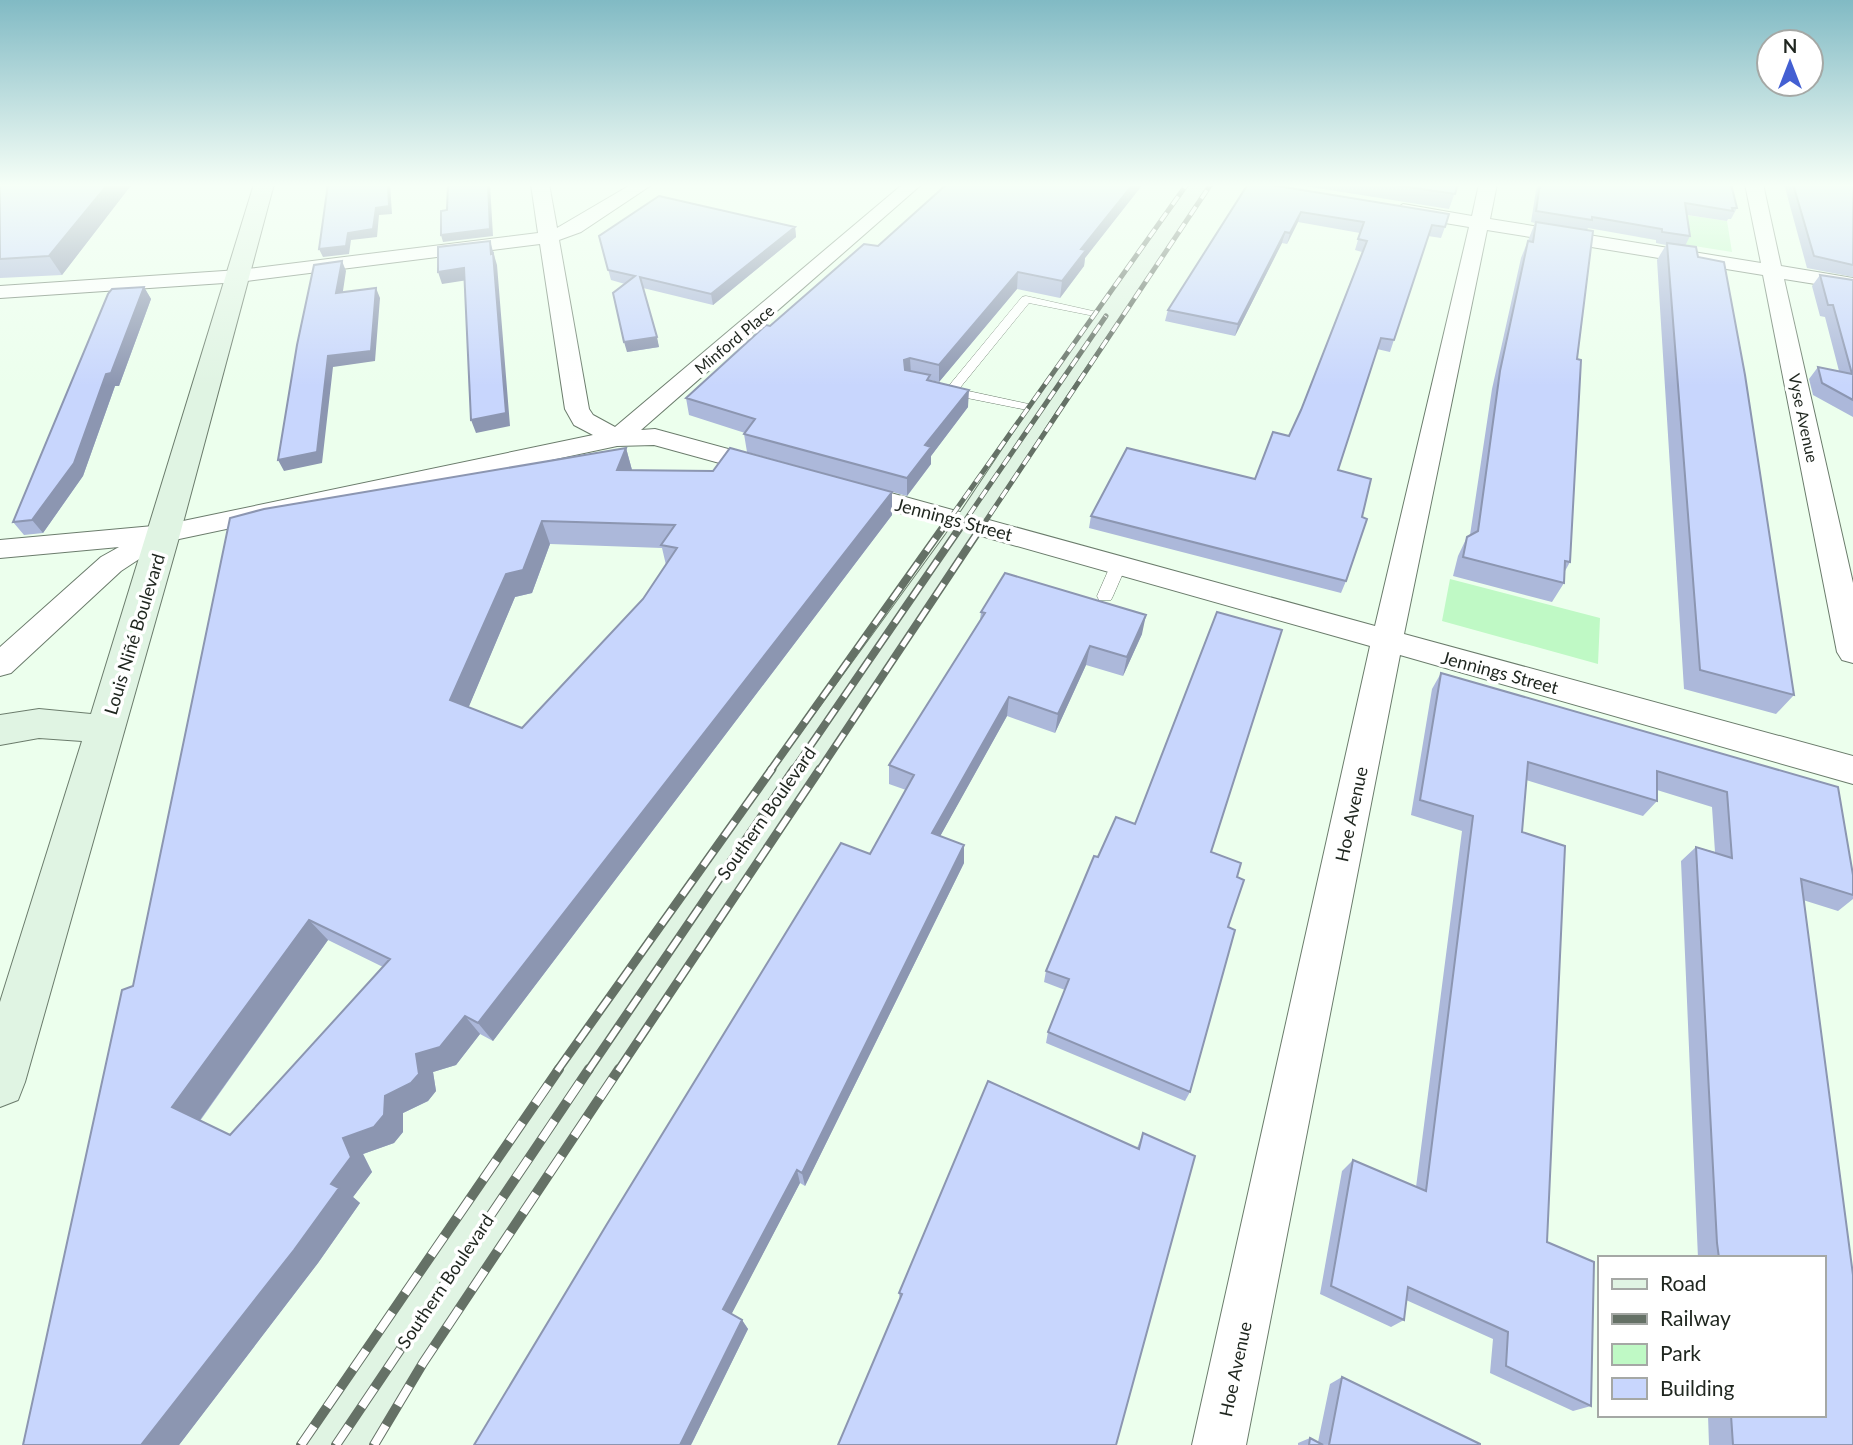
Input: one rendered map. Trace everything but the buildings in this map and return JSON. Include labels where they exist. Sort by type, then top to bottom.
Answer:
[{"type":"main road","name":"Louis Niñé Boulevard","points":[[0,1082],[246,251]]},
{"type":"main road","name":"Southern Boulevard","points":[[334,1445],[563,1103],[1154,251]]},
{"type":"main road","points":[[0,730],[49,723],[82,725],[105,732]]},
{"type":"street","points":[[0,292],[239,276],[434,251]]},
{"type":"street","points":[[551,251],[577,409],[583,420],[617,438]]},
{"type":"street","name":"Minford Place","points":[[617,438],[834,251]]},
{"type":"street","name":"Hoe Avenue","points":[[1219,1445],[1387,641],[1474,251]]},
{"type":"street","points":[[1654,251],[1853,284]]},
{"type":"street","name":"Vyse Avenue","points":[[1769,251],[1853,652]]},
{"type":"street","points":[[0,549],[164,534],[617,438],[655,437],[789,474]]},
{"type":"street","name":"Jennings Street","points":[[829,485],[1853,770]]},
{"type":"street","points":[[0,665],[111,564],[164,534]]},
{"type":"lane","points":[[1042,411],[946,390],[1026,299],[1109,316]]},
{"type":"lane","points":[[1105,596],[1119,564]]},
{"type":"green space","points":[[1450,579],[1600,618],[1598,664],[1442,621]]},
{"type":"railway","points":[[941,531],[1139,251]]},
{"type":"railway","points":[[979,531],[1166,251]]},
{"type":"railway","points":[[958,531],[1106,316]]},
{"type":"railway","points":[[770,771],[942,529]]},
{"type":"railway","points":[[793,771],[959,529]]},
{"type":"railway","points":[[819,771],[980,529]]},
{"type":"railway","points":[[557,1071],[772,769]]},
{"type":"railway","points":[[588,1071],[794,769]]},
{"type":"railway","points":[[618,1071],[820,769]]},
{"type":"railway","points":[[301,1445],[559,1069]]},
{"type":"railway","points":[[336,1445],[589,1069]]},
{"type":"railway","points":[[374,1445],[423,1363],[619,1069]]}]
